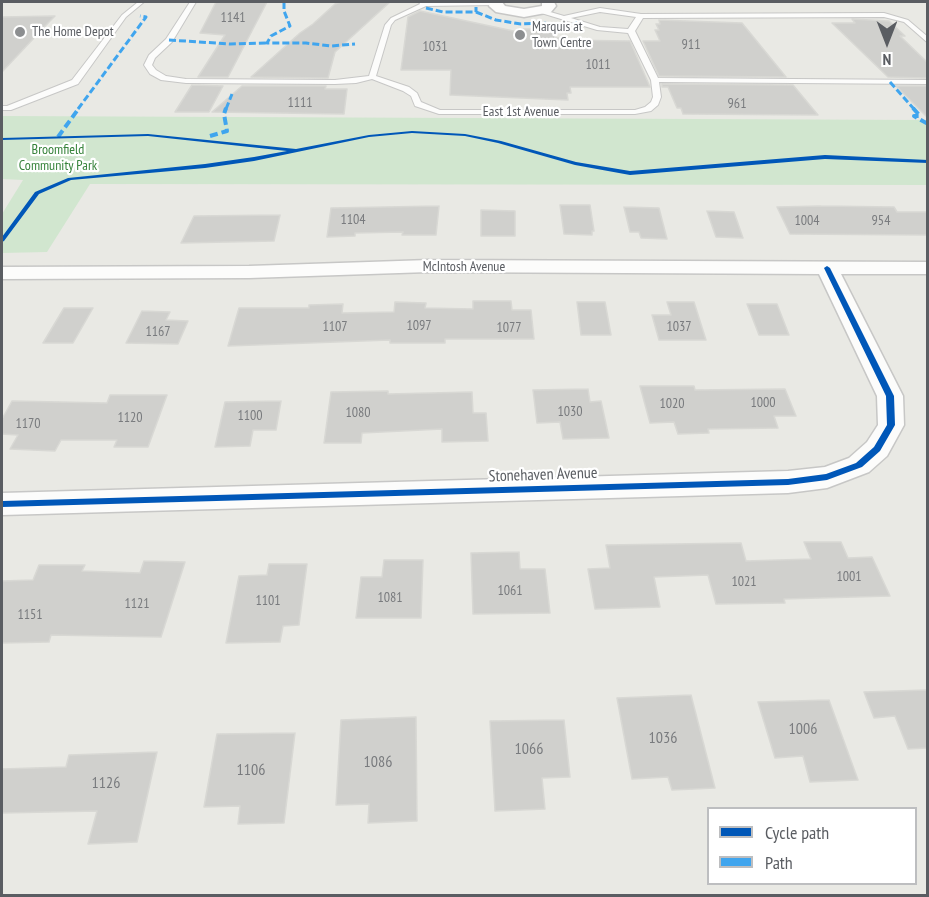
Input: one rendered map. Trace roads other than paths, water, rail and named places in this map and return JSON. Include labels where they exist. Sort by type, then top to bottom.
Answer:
[{"type":"street","points":[[496,2],[501,9],[515,13],[544,6]]},
{"type":"street","name":"McIntosh Avenue","points":[[2,273],[249,272],[429,266],[927,268]]},
{"type":"street","name":"Stonehaven Avenue","points":[[2,504],[788,482],[827,477],[859,465],[877,450],[891,425],[890,396],[827,268]]},
{"type":"lane","points":[[2,108],[8,108],[75,82],[124,16],[141,2]]},
{"type":"lane","name":"East 1st Avenue","points":[[193,2],[169,40],[152,57],[148,65],[153,72],[164,78],[186,81],[334,82],[356,81],[372,77],[406,89],[414,95],[418,104],[439,112],[635,112],[648,109],[655,103],[655,80]]},
{"type":"lane","points":[[372,77],[388,25],[393,19],[424,2],[496,2]]},
{"type":"lane","points":[[544,6],[564,18],[599,29],[631,31]]},
{"type":"lane","points":[[564,18],[588,10],[641,16],[884,15],[906,21],[927,41]]},
{"type":"lane","points":[[641,16],[634,23],[631,31],[655,80],[927,82]]},
{"type":"place","name":"The Home Depot","points":[[20,32]]},
{"type":"place","name":"Marquis at Town Centre","points":[[520,35]]},
{"type":"park label","name":"Broomfield Community Park","points":[[58,158]]}]
